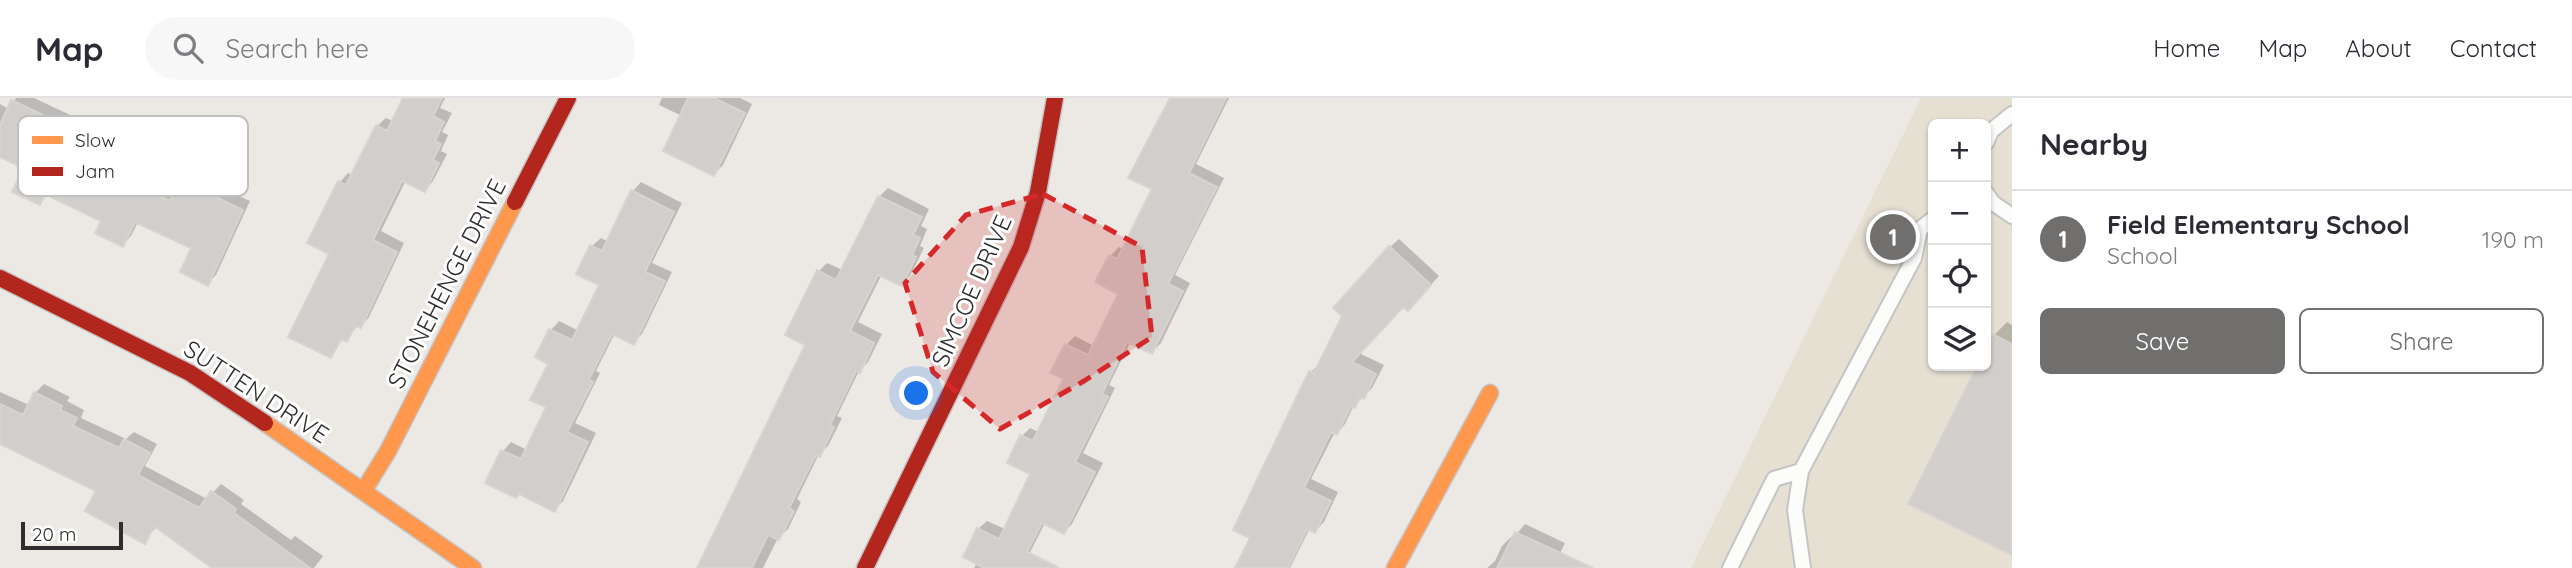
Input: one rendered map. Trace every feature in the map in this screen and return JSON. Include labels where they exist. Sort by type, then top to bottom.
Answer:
[{"type":"street","name":"STONEHENGE DRIVE","points":[[365,490],[388,451],[568,98]]},
{"type":"street","name":"SIMCOE DRIVE","points":[[865,568],[1021,247],[1038,192],[1055,98]]},
{"type":"street","name":"SUTTEN DRIVE","points":[[0,278],[202,380],[365,490],[473,568]]},
{"type":"street","points":[[1395,568],[1490,393]]},
{"type":"lane","points":[[1991,131],[2012,114]]},
{"type":"lane","points":[[1991,200],[2012,216]]},
{"type":"lane","points":[[1803,568],[1795,510],[1801,471],[1914,257],[1920,229],[1928,223]]},
{"type":"lane","points":[[1730,568],[1774,479],[1801,471]]},
{"type":"highlighted area","points":[[1043,194],[1142,247],[1152,337],[1084,381],[1000,429],[933,372],[905,283],[966,215]]},
{"type":"shaded area","points":[[1921,98],[2012,98],[2012,568],[1691,568]]},
{"type":"building","points":[[403,98],[442,98],[433,116],[444,122],[435,141],[441,144],[433,160],[439,163],[425,192],[402,181],[373,240],[397,252],[361,328],[355,325],[347,342],[341,339],[331,358],[288,337],[329,254],[307,243],[338,181],[346,185],[376,125],[387,131]]},
{"type":"building","points":[[688,98],[714,98],[745,113],[714,176],[663,151]]},
{"type":"building","points":[[1170,98],[1226,98],[1189,173],[1217,187],[1168,284],[1183,291],[1152,354],[1127,342],[1102,394],[1108,397],[1075,462],[1095,472],[1064,534],[1042,523],[1027,552],[1059,568],[984,568],[963,557],[977,528],[999,539],[1030,474],[1007,463],[1020,435],[1033,441],[1063,379],[1050,373],[1065,344],[1088,355],[1118,294],[1095,282],[1109,255],[1117,259],[1152,189],[1128,178]]},
{"type":"building","points":[[11,100],[45,116],[18,116],[18,166],[0,157],[0,125]]},
{"type":"building","points":[[18,179],[18,195],[12,192]]},
{"type":"building","points":[[631,190],[674,212],[645,272],[665,281],[634,345],[612,334],[589,379],[593,382],[567,432],[588,442],[555,512],[519,494],[516,498],[485,483],[501,450],[521,459],[546,407],[530,400],[548,364],[535,357],[549,329],[572,340],[599,285],[576,274],[590,245],[602,251]]},
{"type":"building","points":[[21,196],[44,196],[40,205]]},
{"type":"building","points":[[49,196],[159,196],[170,201],[172,196],[214,196],[243,210],[208,286],[180,272],[191,248],[135,222],[123,247],[95,233],[101,221]]},
{"type":"building","points":[[878,196],[922,217],[913,235],[920,238],[912,255],[916,257],[902,286],[878,275],[850,331],[874,343],[860,373],[856,371],[830,425],[834,427],[820,457],[816,455],[789,508],[794,511],[779,540],[768,535],[752,568],[697,568],[805,345],[785,335],[817,270],[836,280]]},
{"type":"building","points":[[1389,246],[1431,285],[1408,311],[1403,307],[1352,362],[1376,374],[1364,399],[1360,397],[1355,408],[1351,406],[1337,435],[1331,432],[1304,488],[1331,501],[1315,533],[1307,529],[1288,568],[1235,568],[1250,538],[1233,530],[1309,371],[1314,373],[1342,316],[1333,308]]},
{"type":"building","points":[[1992,334],[2012,344],[2012,555],[1908,504],[1974,371],[1991,371]]},
{"type":"building","points":[[34,392],[62,406],[60,410],[77,418],[73,426],[119,448],[124,439],[150,453],[138,475],[199,508],[211,491],[236,509],[234,513],[310,568],[212,568],[154,526],[145,544],[85,511],[96,491],[0,444],[0,404],[23,415]]},
{"type":"building","points":[[1515,532],[1593,568],[1497,568]]},
{"type":"traffic: slow","points":[[364,490],[388,451],[515,202]]},
{"type":"traffic: slow","points":[[1395,568],[1490,393]]},
{"type":"traffic: slow","points":[[265,423],[473,568]]},
{"type":"traffic: jam","points":[[515,202],[568,98]]},
{"type":"traffic: jam","points":[[865,568],[1021,247],[1038,192],[1055,98]]},
{"type":"traffic: jam","points":[[0,278],[190,373],[265,423]]},
{"type":"place","name":"Field Elementary School","points":[[1893,237]]}]
